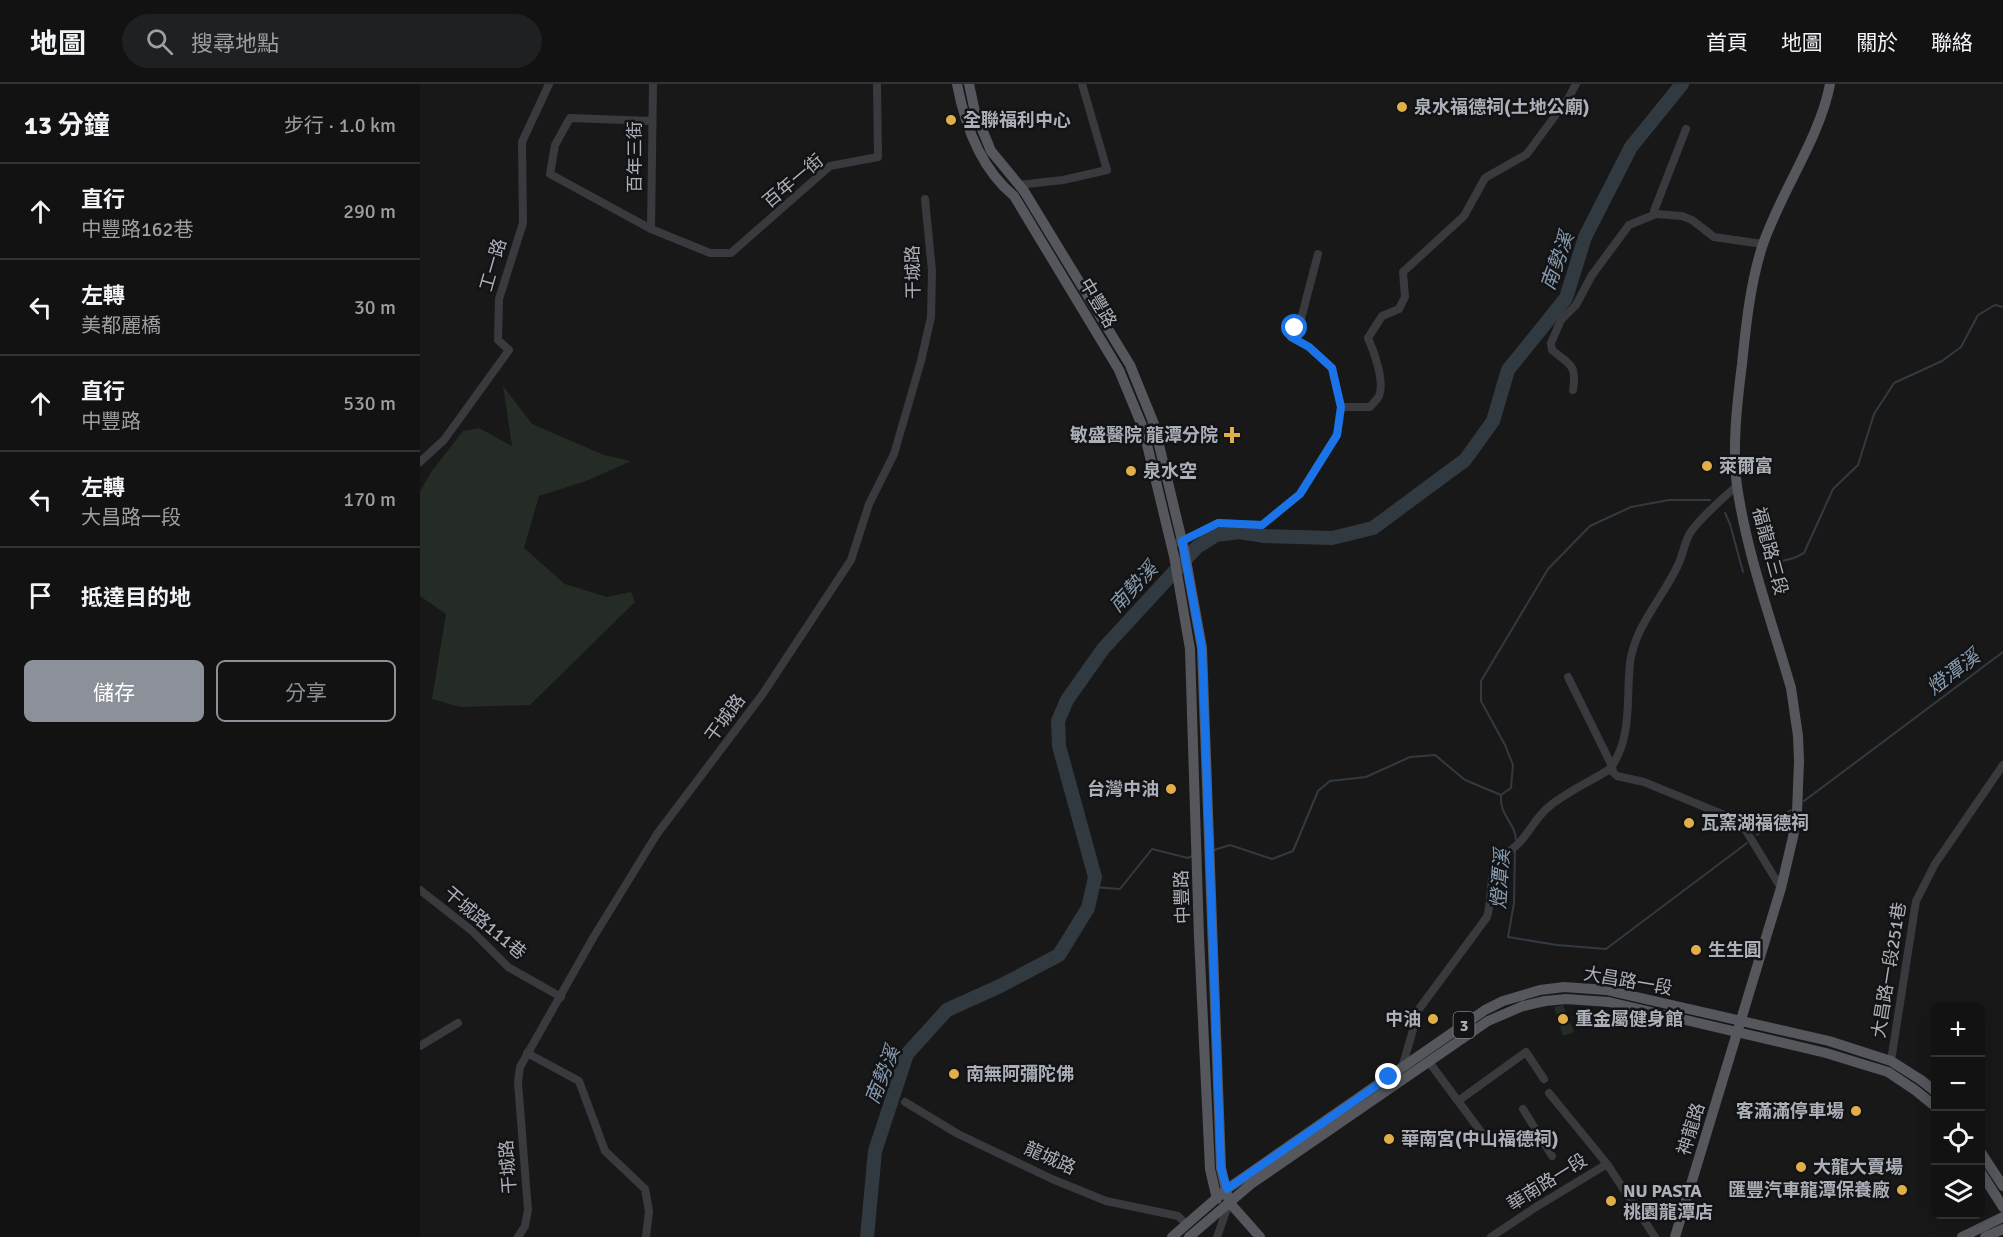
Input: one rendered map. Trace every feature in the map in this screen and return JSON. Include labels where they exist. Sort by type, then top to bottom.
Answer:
[{"type":"main road","name":"中豐路","points":[[957,84],[963,116],[981,157],[1003,188],[1014,196],[1119,370],[1143,428],[1174,556],[1190,649],[1210,1169],[1217,1199]]},
{"type":"main road","name":"中豐路","points":[[969,84],[975,112],[991,151],[1024,191],[1130,365],[1154,424],[1183,545],[1202,648],[1221,1168],[1229,1202]]},
{"type":"main road","name":"福龍路三段","points":[[1739,1026],[1781,888],[1797,813],[1798,736],[1791,688],[1753,559],[1737,486],[1736,424],[1744,338],[1751,291],[1763,244],[1823,110],[1830,84]]},
{"type":"main road","points":[[1195,789],[1207,788]]},
{"type":"main road","name":"大昌路一段","points":[[1217,1199],[1227,1189],[1485,1010],[1503,1001],[1540,990],[1564,987],[1606,990],[1739,1026],[1888,1072],[1931,1104]]},
{"type":"main road","name":"大昌路一段","points":[[1229,1202],[1251,1184],[1488,1022],[1515,1009],[1545,1001],[1566,999],[1609,1002],[1829,1041],[1891,1061],[1931,1089]]},
{"type":"main road","name":"神龍路","points":[[1675,1237],[1739,1026]]},
{"type":"main road","points":[[1985,1159],[2003,1186]]},
{"type":"main road","points":[[1985,1179],[2003,1207]]},
{"type":"main road","points":[[1217,1199],[1229,1202],[1260,1237]]},
{"type":"main road","name":"3","points":[[1172,1237],[1217,1199]]},
{"type":"main road","name":"3","points":[[1189,1237],[1229,1202]]},
{"type":"main road","points":[[1962,1237],[2003,1217]]},
{"type":"main road","points":[[1985,1237],[2003,1229]]},
{"type":"street","name":"工一路","points":[[420,462],[444,440],[509,350],[498,340],[499,298],[523,223],[522,142],[549,84]]},
{"type":"street","name":"百年三街","points":[[651,230],[653,84]]},
{"type":"street","name":"百年一街","points":[[651,230],[710,253],[731,253],[765,226],[830,166],[878,157],[877,84]]},
{"type":"street","points":[[1018,185],[1063,180],[1107,170],[1082,84]]},
{"type":"street","points":[[1341,407],[1370,408],[1379,395],[1381,382],[1368,338],[1382,316],[1399,309],[1405,297],[1403,272],[1464,216],[1485,177],[1527,154],[1569,98],[1576,84]]},
{"type":"street","points":[[651,230],[550,174],[555,146],[570,118],[652,121]]},
{"type":"street","points":[[1656,214],[1654,210],[1686,129]]},
{"type":"street","name":"干城路","points":[[518,1237],[525,1226],[528,1210],[518,1073],[527,1053],[561,997],[592,938],[657,834],[762,695],[850,560],[869,504],[894,453],[921,361],[931,317],[932,271],[925,199]]},
{"type":"street","points":[[1573,390],[1575,374],[1571,365],[1552,350],[1551,343],[1561,321],[1576,305],[1592,275],[1629,225],[1656,214],[1682,216],[1692,220],[1714,237],[1763,244]]},
{"type":"street","points":[[1171,544],[1183,545],[1218,523],[1262,525],[1300,494],[1337,435],[1341,407],[1332,368],[1309,347],[1291,337],[1301,319],[1318,254]]},
{"type":"street","points":[[1402,1068],[1419,1010],[1487,917],[1491,906],[1492,880],[1501,858],[1520,842],[1550,806],[1612,766],[1621,750],[1628,725],[1630,662],[1643,622],[1679,564],[1689,534],[1737,486]]},
{"type":"street","points":[[1568,677],[1613,772],[1617,776],[1644,782],[1734,819],[1745,829],[1781,888]]},
{"type":"street","name":"大昌路一段251巷","points":[[1891,1061],[1916,901],[1935,864],[2003,765]]},
{"type":"street","name":"干城路111巷","points":[[420,890],[471,930],[507,968],[561,997]]},
{"type":"street","points":[[420,1046],[458,1023]]},
{"type":"street","points":[[1458,1101],[1526,1052],[1544,1079]]},
{"type":"street","points":[[527,1053],[579,1081],[605,1150],[645,1189],[649,1211],[646,1237]]},
{"type":"street","points":[[1429,1062],[1487,1140]]},
{"type":"street","points":[[1549,1093],[1607,1164]]},
{"type":"street","name":"龍城路","points":[[905,1102],[958,1134],[1052,1179],[1106,1200],[1178,1216],[1187,1225]]},
{"type":"street","points":[[1523,1109],[1552,1156]]},
{"type":"street","name":"華南路一段","points":[[1491,1237],[1607,1164],[1655,1237]]},
{"type":"street","points":[[1217,1237],[1229,1202]]},
{"type":"shaded area","points":[[503,386],[532,424],[604,455],[631,461],[586,481],[539,496],[524,548],[565,584],[607,597],[631,592],[635,602],[530,705],[460,707],[432,699],[446,614],[420,596],[420,492],[431,472],[463,431],[479,428],[512,446]]},
{"type":"shaded area","name":"重金屬健身館","points":[[1563,1005],[1574,1032],[1563,1036],[1554,1007]]},
{"type":"waterway","name":"南勢溪","points":[[867,1237],[875,1151],[907,1054],[947,1010],[1000,986],[1059,955],[1088,908],[1095,877],[1059,746],[1058,721],[1067,700],[1103,649],[1197,547],[1216,535],[1239,532],[1265,536],[1332,538],[1373,528],[1465,460],[1493,421],[1508,370],[1566,298],[1585,237],[1631,147],[1682,84]]},
{"type":"waterway","name":"燈潭溪","points":[[1767,565],[1804,553],[1833,489],[1858,465],[1874,414],[1894,383],[1942,361],[1961,347],[1978,315],[1995,305],[2003,307]]},
{"type":"waterway","points":[[1501,795],[1511,788],[1513,765],[1481,701],[1481,681],[1548,569],[1590,526],[1631,507],[1669,500],[1710,500]]},
{"type":"waterway","name":"燈潭溪","points":[[1725,513],[1743,572]]},
{"type":"waterway","name":"燈潭溪","points":[[1804,801],[2003,652]]},
{"type":"waterway","name":"燈潭溪","points":[[1214,850],[1230,845],[1272,859],[1293,851],[1318,791],[1330,781],[1366,777],[1410,757],[1435,755],[1465,780],[1501,795],[1502,809],[1513,829],[1516,841]]},
{"type":"waterway","name":"燈潭溪","points":[[1757,835],[1791,810]]},
{"type":"waterway","name":"燈潭溪","points":[[1515,849],[1514,903],[1508,937],[1557,945],[1606,949],[1747,843]]},
{"type":"waterway","name":"燈潭溪","points":[[1093,887],[1120,889],[1152,849],[1188,858],[1192,856]]},
{"type":"place","name":"泉水福德祠(土地公廟)","points":[[1402,107]]},
{"type":"place","name":"全聯福利中心","points":[[951,120]]},
{"type":"place","name":"敏盛醫院 龍潭分院","points":[[1232,435]]},
{"type":"place","name":"萊爾富","points":[[1707,466]]},
{"type":"place","name":"泉水空","points":[[1131,471]]},
{"type":"place","name":"台灣中油","points":[[1171,789]]},
{"type":"place","name":"瓦窯湖福德祠","points":[[1689,823]]},
{"type":"place","name":"生生圓","points":[[1696,950]]},
{"type":"place","name":"中油","points":[[1433,1019]]},
{"type":"place","name":"重金屬健身館","points":[[1563,1019]]},
{"type":"place","name":"南無阿彌陀佛","points":[[954,1074]]},
{"type":"place","name":"客滿滿停車場","points":[[1856,1111]]},
{"type":"place","name":"華南宮(中山福德祠)","points":[[1389,1139]]},
{"type":"place","name":"大龍大賣場","points":[[1801,1167]]},
{"type":"place","name":"匯豐汽車龍潭保養廠","points":[[1902,1190]]},
{"type":"place","name":"NU PASTA 桃園龍潭店","points":[[1611,1201]]},
{"type":"route","points":[[1295,328],[1291,337],[1309,347],[1332,368],[1341,407],[1337,435],[1300,494],[1262,525],[1218,523],[1182,541],[1202,648],[1221,1168],[1227,1189],[1389,1077]]}]
